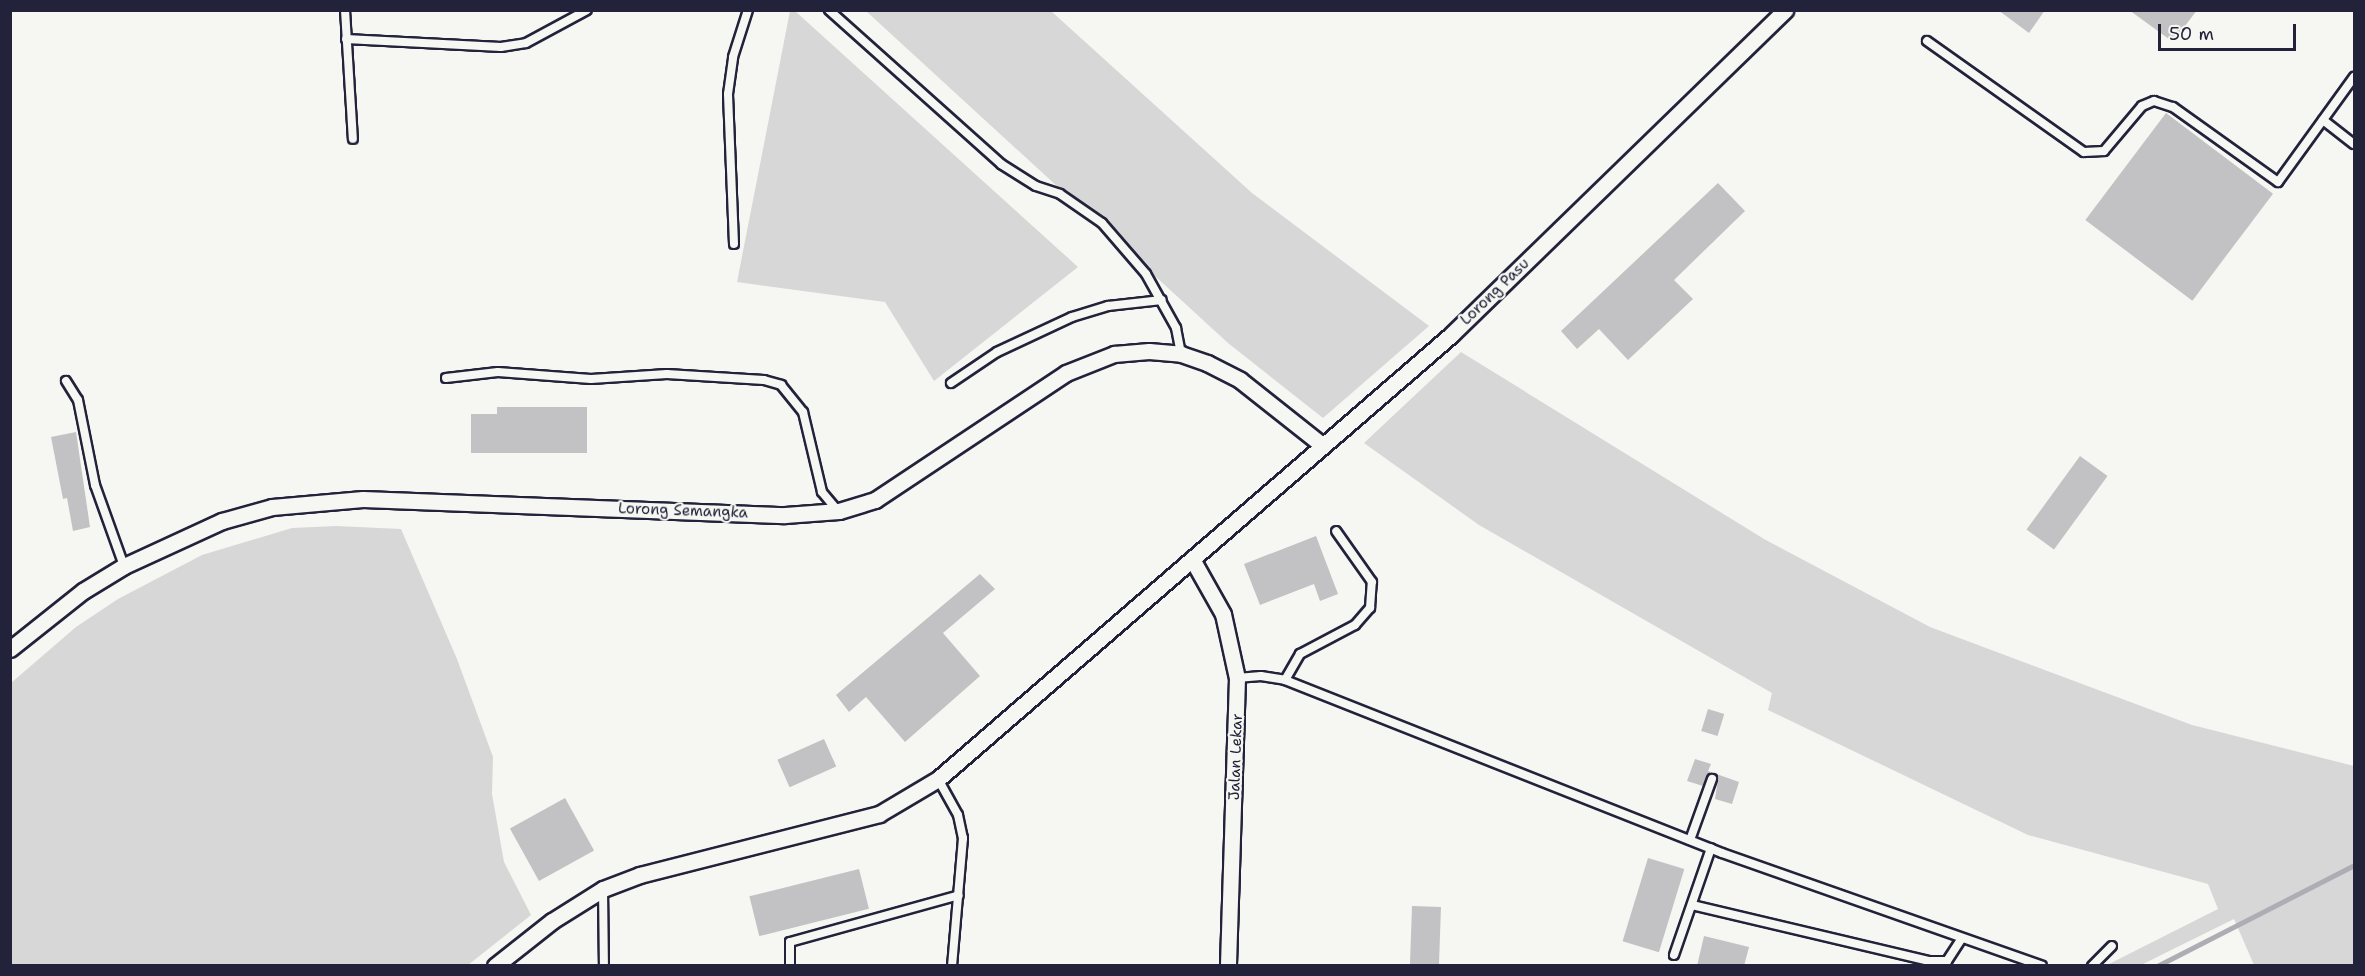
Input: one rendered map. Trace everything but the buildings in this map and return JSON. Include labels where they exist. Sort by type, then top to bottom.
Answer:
[{"type":"street","name":"Lorong Pasu","points":[[1192,559],[1452,334],[1785,10]]},
{"type":"street","name":"Lorong Semangka","points":[[10,649],[83,591],[124,566],[222,521],[272,507],[333,500],[785,515],[839,511],[875,501],[1066,373],[1114,354],[1149,351],[1181,354],[1240,380],[1322,445]]},
{"type":"street","name":"Jalan Lekar","points":[[1192,559],[1223,614],[1237,678],[1228,966]]},
{"type":"street","points":[[495,966],[552,921],[603,889],[640,875],[879,814],[938,779],[1192,559]]},
{"type":"lane","points":[[345,10],[353,139]]},
{"type":"lane","points":[[346,39],[501,47],[526,43],[587,10]]},
{"type":"lane","points":[[734,244],[728,94],[733,57],[748,10]]},
{"type":"lane","points":[[829,10],[1001,164],[1036,186],[1060,194],[1102,223],[1124,245],[1162,300],[1176,328],[1181,354]]},
{"type":"lane","points":[[1927,41],[2076,147],[2092,155],[2110,146],[2142,106],[2154,101],[2173,107],[2278,182],[2355,77]]},
{"type":"lane","points":[[2323,120],[2355,144]]},
{"type":"lane","points":[[951,383],[997,352],[1072,317],[1108,306],[1162,300]]},
{"type":"lane","points":[[446,378],[498,372],[591,379],[667,374],[765,380],[781,385],[803,412],[822,492],[839,511]]},
{"type":"lane","points":[[66,381],[78,400],[95,485],[124,566]]},
{"type":"lane","points":[[1285,681],[1300,654],[1355,625],[1370,608],[1372,582],[1336,531]]},
{"type":"lane","points":[[1237,678],[1261,676],[1285,681],[1711,848],[2042,966]]},
{"type":"lane","points":[[938,779],[961,826],[959,895],[952,966]]},
{"type":"lane","points":[[1690,840],[1712,779]]},
{"type":"lane","points":[[1674,956],[1711,848]]},
{"type":"lane","points":[[603,889],[604,966]]},
{"type":"lane","points":[[790,966],[790,942],[959,895]]},
{"type":"lane","points":[[1692,905],[1928,961],[1947,961],[1962,938]]},
{"type":"lane","points":[[2092,966],[2112,946]]},
{"type":"shaded area","points":[[790,11],[795,11],[1078,267],[934,381],[885,302],[737,282]]},
{"type":"shaded area","points":[[866,11],[1051,11],[1252,193],[1429,326],[1323,418],[1228,343]]},
{"type":"shaded area","points":[[1461,352],[1764,539],[1930,627],[2192,725],[2354,766],[2354,965],[2254,965],[2234,919],[2141,965],[2107,965],[2218,909],[2208,884],[2028,835],[1768,710],[1772,693],[1479,525],[1364,443]]},
{"type":"shaded area","points":[[336,526],[401,529],[457,659],[493,757],[492,794],[504,862],[531,915],[468,965],[11,965],[11,683],[76,627],[118,599],[202,555],[292,528]]},
{"type":"waterway","points":[[2157,966],[2354,865]]}]
